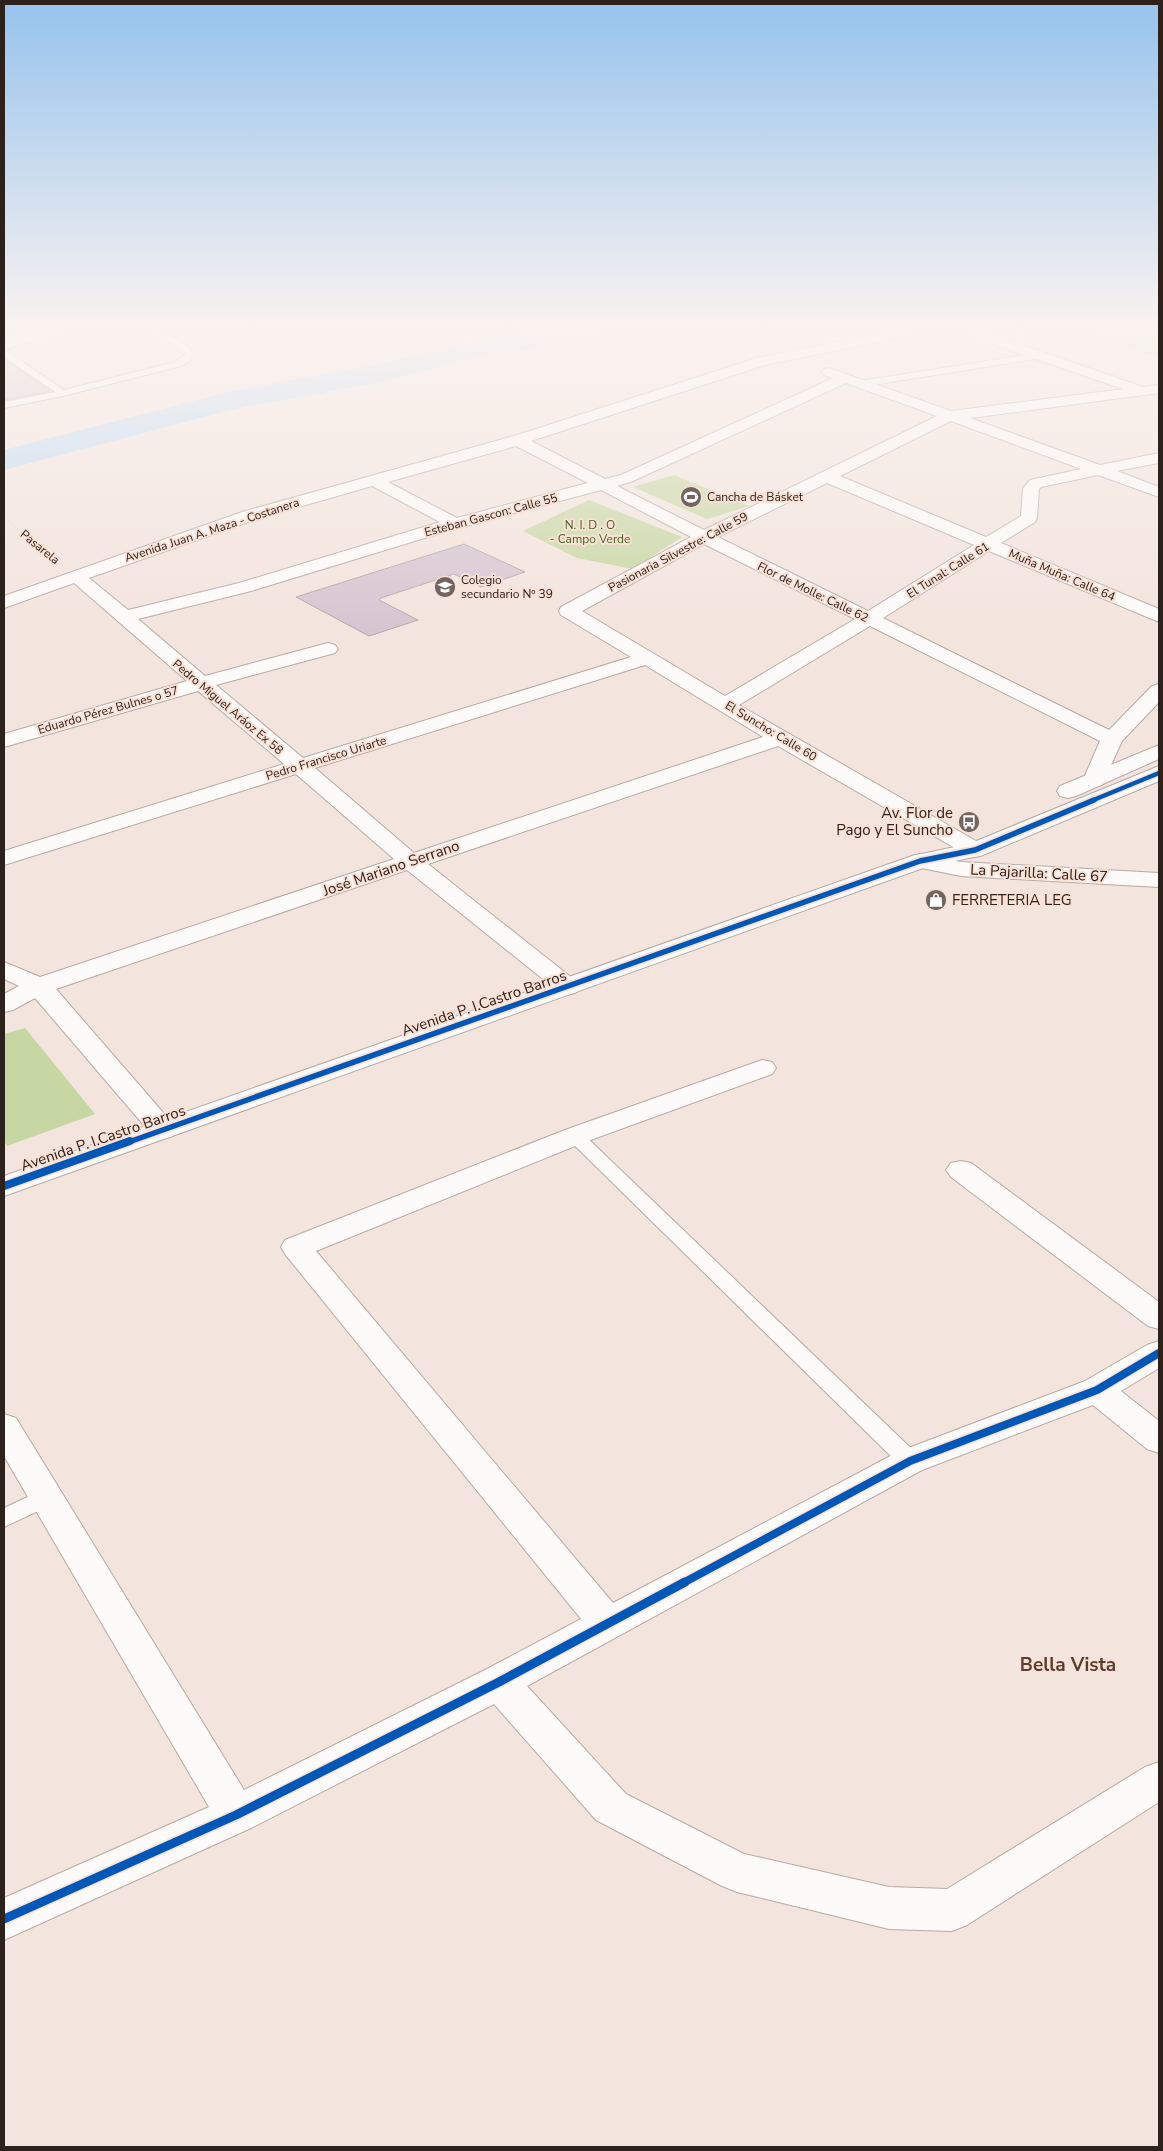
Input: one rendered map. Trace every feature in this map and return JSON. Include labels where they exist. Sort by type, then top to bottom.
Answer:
[{"type":"street","name":"Avenida Juan A. Maza - Costanera","points":[[4,602],[248,516],[544,431]]},
{"type":"street","name":"Esteban Gascon: Calle 55","points":[[124,617],[246,587],[455,523],[604,485],[627,478],[735,431]]},
{"type":"street","name":"Pasionaria Silvestre: Calle 59","points":[[568,611],[704,537],[919,431]]},
{"type":"street","points":[[992,431],[1159,492]]},
{"type":"street","name":"Flor de Molle: Calle 62","points":[[517,440],[704,537],[1112,739]]},
{"type":"street","name":"El Tunal: Calle 61","points":[[726,704],[869,619],[1030,518],[1031,488],[1036,483],[1159,458]]},
{"type":"street","name":"Muña Muña: Calle 64","points":[[827,477],[1159,616]]},
{"type":"street","points":[[373,480],[455,523]]},
{"type":"street","name":"Pedro Miguel Aráoz Ex 58","points":[[76,576],[200,684],[410,861],[568,987]]},
{"type":"street","name":"El Suncho: Calle 60","points":[[568,611],[780,738],[975,850]]},
{"type":"street","name":"Eduardo Pérez Bulnes o 57","points":[[6,737],[328,649]]},
{"type":"street","name":"Pedro Francisco Uriarte","points":[[4,858],[648,658]]},
{"type":"street","points":[[1094,780],[1112,739],[1159,690]]},
{"type":"street","name":"José Mariano Serrano","points":[[4,1004],[39,986],[780,738]]},
{"type":"street","name":"Avenida P. I.Castro Barros","points":[[920,861],[954,838],[1159,751]]},
{"type":"street","name":"Avenida P. I.Castro Barros","points":[[4,1186],[920,861],[975,850],[1159,773]]},
{"type":"street","name":"La Pajarilla: Calle 67","points":[[920,861],[960,869],[1159,880]]},
{"type":"street","points":[[4,970],[39,986],[163,1130]]},
{"type":"street","points":[[607,1623],[296,1247],[575,1136],[762,1068]]},
{"type":"street","points":[[961,1170],[1159,1318]]},
{"type":"street","points":[[4,1919],[236,1815],[499,1682],[910,1461],[1097,1390],[1159,1353]]},
{"type":"street","points":[[1097,1390],[1159,1440]]},
{"type":"street","points":[[4,1427],[236,1815]]},
{"type":"street","points":[[499,1682],[612,1806],[737,1872],[889,1908],[952,1910],[1159,1780]]},
{"type":"lane","points":[[575,1136],[910,1461]]},
{"type":"lane","points":[[4,1518],[45,1498]]},
{"type":"green space","name":"Cancha de Básket","points":[[674,475],[749,506],[707,519],[633,487]]},
{"type":"green space","name":"N. I. D . O - Campo Verde","points":[[589,500],[682,537],[632,569],[577,558],[523,531]]},
{"type":"green space","points":[[25,1028],[95,1114],[7,1146],[4,1141],[4,1034]]},
{"type":"building","points":[[464,544],[525,572],[481,587],[454,574],[381,598],[379,600],[418,620],[369,636],[296,597]]},
{"type":"waterway","points":[[4,460],[113,431]]},
{"type":"cycle path","points":[[4,1186],[920,861],[975,850],[1159,773]]},
{"type":"cycle path","points":[[4,1919],[236,1815],[499,1682],[910,1461],[1097,1390],[1159,1353]]},
{"type":"place","name":"Cancha de Básket","points":[[691,497]]},
{"type":"place","name":"Colegio secundario Nº 39","points":[[445,587]]},
{"type":"place","name":"Av. Flor de Pago y El Suncho","points":[[969,822]]},
{"type":"place","name":"FERRETERIA LEG","points":[[936,900]]},
{"type":"district","name":"Bella Vista","points":[[1068,1664]]}]
